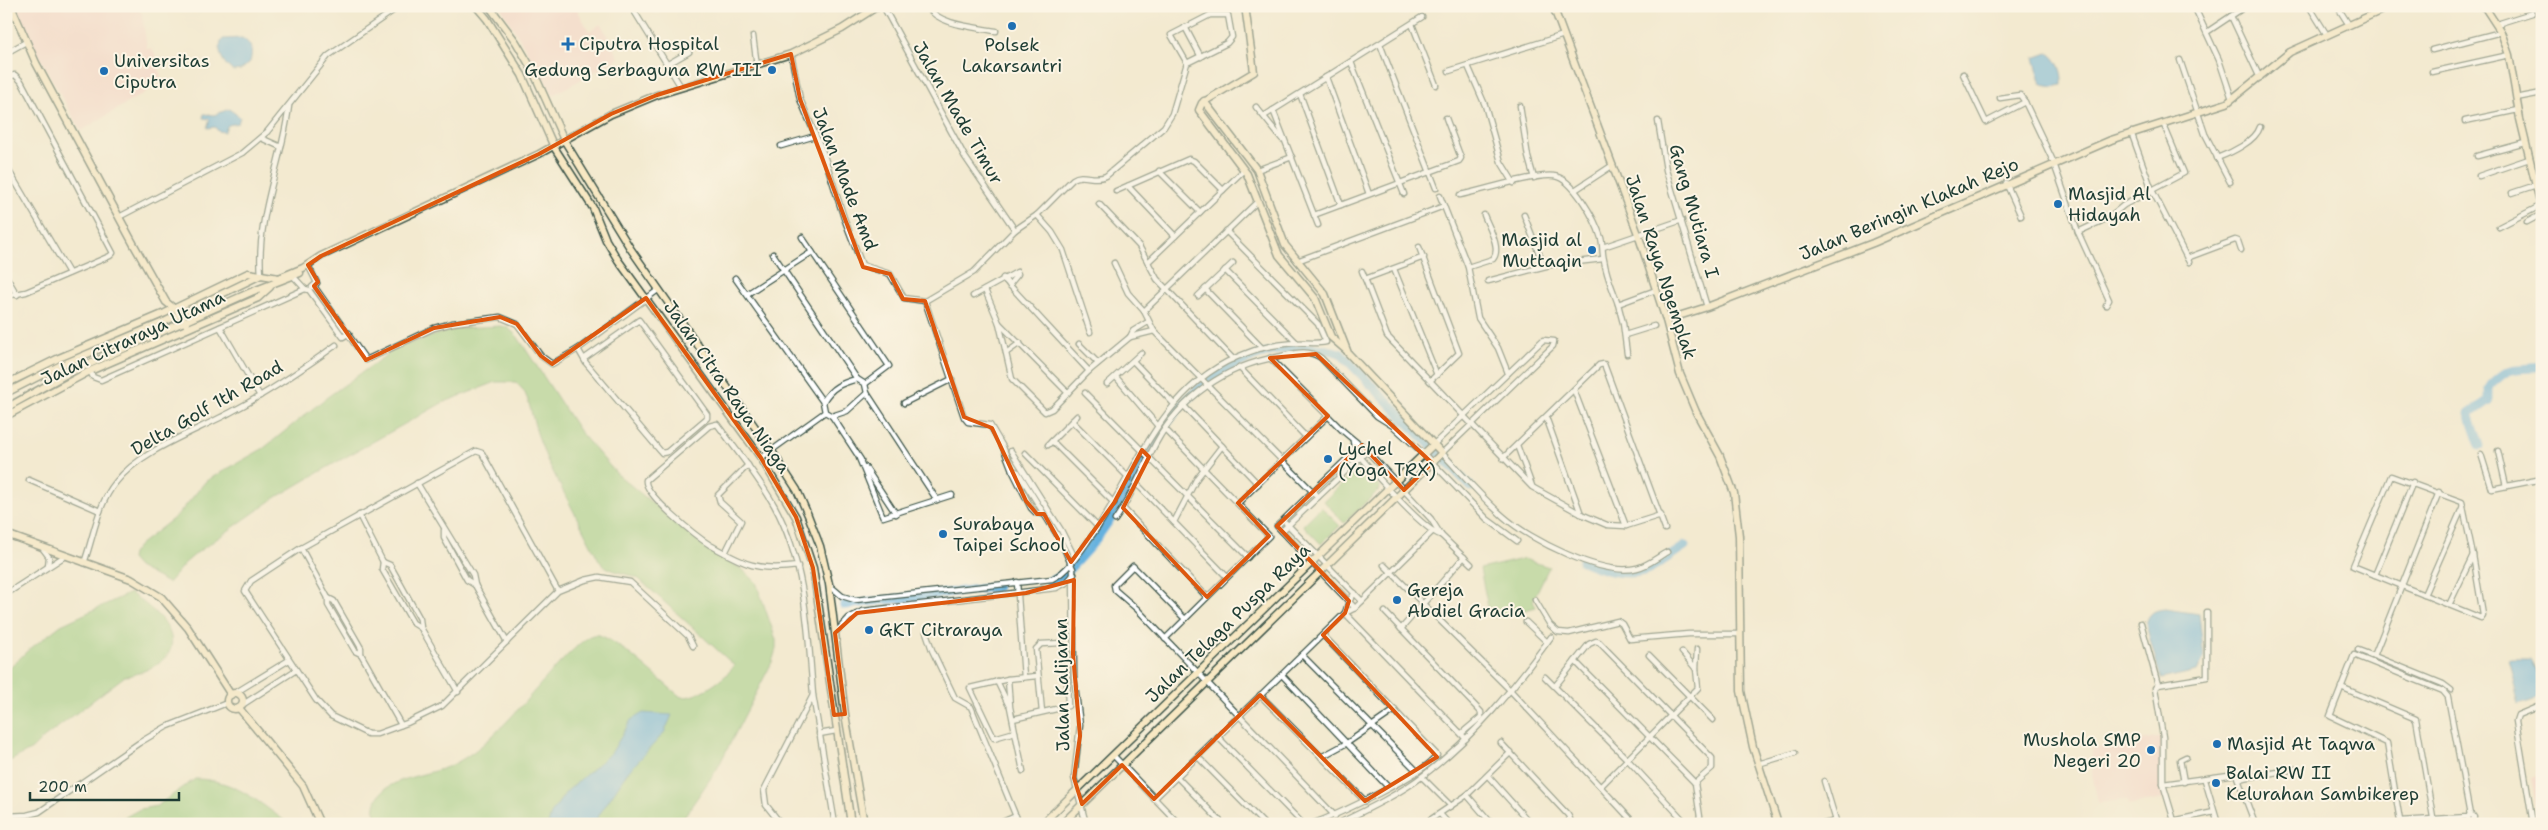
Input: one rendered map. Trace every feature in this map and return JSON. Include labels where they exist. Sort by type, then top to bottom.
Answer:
[{"type":"street","points":[[11,6],[26,42],[119,217],[166,302],[176,308],[187,325]]},
{"type":"street","points":[[119,217],[242,153],[261,138],[328,56],[400,6]]},
{"type":"street","name":"Jalan Citra Raya Niaga","points":[[476,6],[487,19],[522,76],[554,147],[592,208],[618,260],[760,458],[796,517],[814,568],[836,731],[851,824]]},
{"type":"street","name":"Jalan Citra Raya Niaga","points":[[489,6],[516,42],[533,71],[564,140],[658,290],[771,450],[796,490],[808,515],[820,546],[829,584],[845,714],[864,824]]},
{"type":"street","points":[[631,6],[681,87]]},
{"type":"street","name":"Jalan Citraraya Utama","points":[[6,416],[90,371],[171,333],[251,292],[294,277],[321,256],[554,147],[611,114],[681,87],[757,66],[791,54],[842,29],[878,6]]},
{"type":"street","name":"Jalan Made Timur","points":[[883,6],[966,157],[1015,230]]},
{"type":"street","points":[[927,6],[932,14],[947,20],[996,30]]},
{"type":"street","points":[[1245,6],[1254,72],[1204,101],[1198,107],[1200,113],[1244,170],[1259,201],[1276,250],[1315,298],[1334,340],[1348,352],[1441,454],[1505,518],[1524,531],[1568,554],[1603,566],[1631,569],[1641,567],[1667,552]]},
{"type":"street","name":"Jalan Raya Ngemplak","points":[[1552,6],[1638,234],[1686,389],[1720,456],[1734,493],[1739,536],[1741,691],[1758,764],[1778,824]]},
{"type":"street","points":[[2194,6],[2207,32],[2233,100]]},
{"type":"street","points":[[2207,32],[2246,6]]},
{"type":"street","points":[[2309,6],[2327,35]]},
{"type":"street","points":[[2337,6],[2349,25]]},
{"type":"street","name":"Jalan Beringin Klakah Rejo","points":[[1666,320],[1707,307],[1873,243],[2006,184],[2131,132],[2198,113],[2233,100],[2290,52],[2391,6]]},
{"type":"street","points":[[2484,6],[2501,32],[2509,55],[2518,110],[2541,208],[2499,227]]},
{"type":"street","points":[[1044,514],[1036,513],[1031,508],[1012,470],[1007,455],[990,426],[985,423],[972,423],[964,417],[925,301],[974,272],[1015,230],[1037,215],[1076,176],[1080,175],[1098,180],[1106,176],[1158,134],[1172,114],[1188,63],[1230,40],[1232,37],[1230,16],[1226,13],[1210,15],[1170,37],[1188,63]]},
{"type":"street","points":[[2496,24],[2532,13]]},
{"type":"street","points":[[2231,16],[2260,78]]},
{"type":"street","points":[[1264,116],[1422,18]]},
{"type":"street","points":[[1412,24],[1436,85]]},
{"type":"street","points":[[1185,28],[1201,57]]},
{"type":"street","points":[[2432,50],[2501,32]]},
{"type":"street","points":[[1449,71],[1564,35]]},
{"type":"street","points":[[753,36],[757,66]]},
{"type":"street","points":[[6,53],[26,42]]},
{"type":"street","points":[[1380,44],[1436,188]]},
{"type":"street","points":[[668,64],[689,52]]},
{"type":"street","name":"Jalan Made Amd","points":[[791,54],[800,99],[824,155],[844,218],[862,265],[890,274],[904,298],[925,301]]},
{"type":"street","points":[[2432,72],[2509,55]]},
{"type":"street","points":[[2180,60],[2198,113],[2217,158],[2230,182]]},
{"type":"street","points":[[1351,62],[1404,194]]},
{"type":"street","points":[[1468,66],[1485,105],[1501,162],[1514,183]]},
{"type":"street","points":[[1963,74],[1986,122],[2025,102]]},
{"type":"street","points":[[6,77],[15,75],[21,81],[113,251],[110,256],[17,294],[6,296]]},
{"type":"street","points":[[1326,77],[1369,194]]},
{"type":"street","points":[[2516,98],[2542,93]]},
{"type":"street","points":[[1300,94],[1341,205]]},
{"type":"street","points":[[2000,98],[2020,95],[2025,102],[2055,164],[2078,232],[2108,296],[2106,305]]},
{"type":"street","points":[[1204,101],[1257,170],[1285,245],[1325,294],[1348,352]]},
{"type":"street","points":[[261,276],[259,254],[262,225],[289,104]]},
{"type":"street","points":[[1520,106],[1528,158],[1534,178]]},
{"type":"street","points":[[1256,107],[1286,143]]},
{"type":"street","points":[[1273,110],[1318,225]]},
{"type":"street","points":[[2465,121],[2518,110]]},
{"type":"street","points":[[1314,215],[1459,162],[1461,158],[1446,118]]},
{"type":"street","name":"Gang Mutiara I","points":[[1658,121],[1663,157],[1707,307]]},
{"type":"street","points":[[2078,232],[2108,218],[2124,205],[2185,171],[2163,123]]},
{"type":"street","points":[[2217,158],[2240,148],[2258,133],[2260,127]]},
{"type":"street","points":[[2131,132],[2152,190],[2188,260],[2235,240],[2238,241],[2240,250]]},
{"type":"street","points":[[781,146],[815,136]]},
{"type":"street","points":[[261,138],[280,147]]},
{"type":"street","points":[[2477,156],[2525,142]]},
{"type":"street","points":[[1257,170],[1292,157]]},
{"type":"street","points":[[1116,191],[1189,159],[1194,161],[1223,190]]},
{"type":"street","points":[[2479,176],[2529,159]]},
{"type":"street","points":[[6,166],[69,273]]},
{"type":"street","points":[[1575,190],[1613,166]]},
{"type":"street","points":[[1148,262],[1244,170]]},
{"type":"street","points":[[1159,171],[1200,212]]},
{"type":"street","points":[[1460,195],[1534,178],[1556,176],[1575,190],[1597,227],[1603,247],[1604,259],[1618,304],[1627,354]]},
{"type":"street","points":[[2006,184],[2021,216]]},
{"type":"street","points":[[2512,194],[2536,185]]},
{"type":"street","points":[[1128,186],[1175,236]]},
{"type":"street","points":[[1440,196],[1468,267],[1478,318],[1498,348],[1508,373]]},
{"type":"street","points":[[1144,311],[1259,201]]},
{"type":"street","points":[[1099,204],[1139,246],[1157,279],[1233,359]]},
{"type":"street","points":[[1297,261],[1444,206]]},
{"type":"street","points":[[2527,222],[2542,214]]},
{"type":"street","points":[[1037,215],[1052,232],[1063,250],[1090,332]]},
{"type":"street","points":[[1468,267],[1493,259],[1496,256],[1497,249],[1484,215]]},
{"type":"street","points":[[1524,215],[1544,266]]},
{"type":"street","points":[[1603,247],[1682,220]]},
{"type":"street","points":[[1115,520],[1137,484],[1149,456],[1166,429],[1206,382],[1233,359],[1262,348],[1297,343],[1325,343],[1318,324],[1226,231]]},
{"type":"street","points":[[802,237],[889,366],[865,384]]},
{"type":"street","points":[[1419,247],[1459,353],[1430,381]]},
{"type":"street","points":[[747,294],[812,252]]},
{"type":"street","points":[[773,254],[857,379],[865,384]]},
{"type":"street","points":[[1366,279],[1424,257]]},
{"type":"street","points":[[1488,281],[1544,266],[1604,259]]},
{"type":"street","points":[[1114,262],[1128,293],[1144,311],[1154,331],[1318,497]]},
{"type":"street","points":[[1198,296],[1233,263]]},
{"type":"street","points":[[90,371],[93,377],[101,380],[220,326],[307,290],[314,286],[316,279],[306,266]]},
{"type":"street","name":"Jalan Citraraya Utama","points":[[6,384],[59,358],[176,308],[248,273],[279,278],[306,266]]},
{"type":"street","points":[[1394,269],[1436,374]]},
{"type":"street","points":[[1225,270],[1297,343]]},
{"type":"street","points":[[1362,271],[1387,336],[1532,487],[1581,514],[1607,525],[1626,526],[1661,515]]},
{"type":"street","points":[[973,296],[986,290],[1003,278],[1018,273],[1009,285]]},
{"type":"street","points":[[6,276],[17,294]]},
{"type":"street","name":"Jalan Citraraya Utama","points":[[6,393],[61,365],[166,321],[261,276]]},
{"type":"street","points":[[294,277],[307,290],[343,337],[348,333]]},
{"type":"street","points":[[735,278],[823,402],[825,412],[832,416],[896,514]]},
{"type":"street","points":[[1003,278],[1089,371]]},
{"type":"street","points":[[314,286],[366,360],[434,328],[453,322],[500,317],[518,324],[548,362],[558,362],[658,290]]},
{"type":"street","points":[[1205,289],[1262,348]]},
{"type":"street","points":[[986,290],[999,324],[1012,379],[1042,411],[1049,411],[1089,371],[1130,337],[1133,331],[1148,322]]},
{"type":"street","points":[[1618,304],[1656,290]]},
{"type":"street","points":[[166,302],[166,321],[171,333]]},
{"type":"street","points":[[578,349],[585,358],[586,363],[662,453],[667,452],[707,418],[707,414],[681,376],[639,320],[585,358]]},
{"type":"street","points":[[999,324],[1068,393]]},
{"type":"street","points":[[220,326],[260,396]]},
{"type":"street","points":[[1625,335],[1654,326]]},
{"type":"street","points":[[1130,337],[1154,331]]},
{"type":"street","name":"Jalan Citraraya Utama","points":[[6,408],[67,374],[171,333]]},
{"type":"street","points":[[1334,340],[1341,337]]},
{"type":"street","points":[[1433,445],[1544,339],[1555,342],[1472,426],[1441,454]]},
{"type":"street","points":[[1006,352],[1020,343]]},
{"type":"street","points":[[1079,344],[1098,363]]},
{"type":"street","name":"Delta Golf 1th Road","points":[[84,563],[100,511],[115,484],[135,464],[171,442],[260,396],[336,345]]},
{"type":"street","points":[[835,633],[850,618],[863,611],[1056,588],[1066,583],[1073,568],[1075,558],[1114,503],[1157,425],[1173,403],[1206,382],[1239,368],[1270,358],[1312,352],[1377,416],[1393,426],[1424,454],[1487,519],[1517,541]]},
{"type":"street","points":[[1107,384],[1141,353]]},
{"type":"street","points":[[1270,358],[1354,441],[1367,451],[1431,519],[1441,535],[1471,564]]},
{"type":"street","points":[[1134,361],[1173,403]]},
{"type":"street","points":[[1503,458],[1599,365],[1605,366],[1665,529]]},
{"type":"street","points":[[1239,368],[1306,437]]},
{"type":"street","points":[[1116,377],[1157,425]]},
{"type":"street","points":[[823,402],[836,386],[857,379]]},
{"type":"street","points":[[904,403],[952,379]]},
{"type":"street","points":[[865,384],[866,393],[937,500]]},
{"type":"street","points":[[1574,390],[1626,526]]},
{"type":"street","points":[[832,416],[847,411],[866,393]]},
{"type":"street","points":[[1086,393],[1248,557]]},
{"type":"street","points":[[1184,406],[1258,484]]},
{"type":"street","points":[[760,458],[825,412]]},
{"type":"street","points":[[1048,445],[1077,416]]},
{"type":"street","points":[[1238,504],[1328,416]]},
{"type":"street","points":[[1546,416],[1581,514]]},
{"type":"street","points":[[1072,421],[1129,478]]},
{"type":"street","points":[[798,566],[764,567],[742,562],[709,544],[676,518],[648,490],[645,483],[713,424],[716,424],[748,465],[774,505],[790,541],[798,566],[806,614],[813,695],[835,824]]},
{"type":"street","points":[[1165,639],[1269,536],[1166,429]]},
{"type":"street","points":[[1052,441],[1114,503]]},
{"type":"street","points":[[1354,441],[1355,451],[1360,457],[1432,533],[1441,535]]},
{"type":"street","points":[[1356,608],[1277,526],[1361,445]]},
{"type":"street","name":"Jalan Telaga Puspa Raya","points":[[1042,824],[1433,445]]},
{"type":"street","points":[[1517,445],[1532,487]]},
{"type":"street","points":[[1174,522],[1187,495],[1222,446]]},
{"type":"street","points":[[558,591],[482,453],[476,451],[468,453],[301,548],[251,581],[245,591],[289,660],[324,709],[331,716],[360,732],[378,734],[434,711],[458,692],[558,591],[599,577],[630,582],[688,636],[694,646]]},
{"type":"street","points":[[1011,451],[1061,530],[1075,558]]},
{"type":"street","points":[[1282,531],[1367,451]]},
{"type":"street","points":[[2498,451],[2506,486]]},
{"type":"street","points":[[1025,453],[1098,528]]},
{"type":"street","name":"Jalan Telaga Puspa Raya","points":[[1062,824],[1441,454]]},
{"type":"street","points":[[2481,454],[2491,487],[2494,489],[2542,478]]},
{"type":"street","points":[[859,458],[881,516],[885,517],[896,514],[952,495]]},
{"type":"street","points":[[725,552],[741,521],[720,502],[718,495],[748,465]]},
{"type":"street","points":[[1012,470],[1017,472],[1061,541],[1073,568]]},
{"type":"street","points":[[2391,476],[2439,492],[2459,500],[2463,504],[2474,555],[2482,616],[2479,618],[2352,566],[2391,476]]},
{"type":"street","points":[[29,480],[100,511]]},
{"type":"street","points":[[2375,575],[2413,482]]},
{"type":"street","points":[[417,483],[444,530],[450,534],[474,575],[475,585],[507,642]]},
{"type":"street","points":[[1137,484],[1227,578]]},
{"type":"street","points":[[2374,656],[2439,492]]},
{"type":"street","points":[[2424,595],[2463,504]]},
{"type":"street","points":[[1123,508],[1208,597]]},
{"type":"street","points":[[359,515],[383,562],[382,569],[413,623],[421,628]]},
{"type":"street","points":[[1424,525],[1431,519]]},
{"type":"street","points":[[1284,520],[1362,601]]},
{"type":"street","points":[[1154,799],[1345,613],[1356,608],[1437,527]]},
{"type":"street","points":[[444,530],[444,538],[466,580],[475,585]]},
{"type":"street","points":[[6,534],[131,579],[161,596],[188,628],[233,694],[242,697],[240,707],[303,786],[320,824]]},
{"type":"street","points":[[301,548],[328,598],[334,601],[361,648],[361,654],[401,725]]},
{"type":"street","points":[[44,549],[49,557],[48,566]]},
{"type":"street","points":[[2449,606],[2474,555]]},
{"type":"street","points":[[6,594],[65,556]]},
{"type":"street","points":[[1401,629],[1464,557]]},
{"type":"street","points":[[383,562],[390,565],[420,620],[421,628],[458,692]]},
{"type":"street","points":[[1384,565],[1511,691],[1635,824]]},
{"type":"street","points":[[1186,619],[1132,566],[1114,588],[1335,816]]},
{"type":"street","points":[[829,584],[842,596],[855,600],[1052,579],[1073,568]]},
{"type":"street","name":"Jalan Kalijaran","points":[[1073,568],[1074,662],[1080,725],[1079,752],[1075,772],[1077,790],[1086,824]]},
{"type":"street","points":[[1017,583],[1024,677]]},
{"type":"street","points":[[1345,613],[1349,601],[1355,594]]},
{"type":"street","points":[[1535,600],[1553,629],[1566,633],[1618,621],[1622,624],[1630,639],[1689,634],[1739,634]]},
{"type":"street","points":[[1385,612],[1481,712],[1481,717],[1462,733]]},
{"type":"street","points":[[2158,685],[2207,677],[2207,612]]},
{"type":"street","points":[[1345,613],[1466,739]]},
{"type":"street","points":[[1526,622],[1547,642]]},
{"type":"street","points":[[2141,622],[2158,685],[2155,688],[2163,737],[2163,784],[2175,822]]},
{"type":"street","points":[[926,632],[932,650],[956,698],[971,707],[1019,824]]},
{"type":"street","points":[[1311,824],[1335,816],[1365,801],[1435,759],[1437,753],[1323,635]]},
{"type":"street","points":[[1337,824],[1345,822],[1422,777],[1459,747],[1511,691],[1551,637]]},
{"type":"street","points":[[1556,686],[1589,644],[1596,640],[1599,642],[1712,758],[1712,768],[1695,783]]},
{"type":"street","points":[[1013,718],[1042,712],[1065,707],[1070,703],[1064,645],[1059,643],[1041,644],[1036,647],[1037,676],[1042,712]]},
{"type":"street","points":[[1601,786],[1690,697],[1699,684],[1696,669],[1697,649]]},
{"type":"street","points":[[2358,650],[2443,684],[2452,690]]},
{"type":"street","points":[[1682,652],[1696,669]]},
{"type":"street","points":[[1649,654],[1713,720]]},
{"type":"street","points":[[1302,655],[1417,771]]},
{"type":"street","points":[[2356,655],[2409,677],[2443,691],[2448,697],[2471,820],[2433,817],[2400,821],[2387,743],[2330,716],[2352,657],[2356,655]]},
{"type":"street","points":[[6,816],[28,815],[39,812],[159,731],[183,719],[227,703],[233,694],[289,660]]},
{"type":"street","points":[[1575,661],[1695,783],[1700,817],[1696,824]]},
{"type":"street","points":[[227,703],[232,709],[240,707],[296,670]]},
{"type":"street","points":[[2409,677],[2412,671]]},
{"type":"street","points":[[1282,675],[1388,787]]},
{"type":"street","points":[[1015,732],[994,738],[969,692],[973,686],[1008,679],[1037,676]]},
{"type":"street","points":[[1546,678],[1627,758],[1686,824]]},
{"type":"street","points":[[1008,679],[1010,707],[1023,771]]},
{"type":"street","points":[[997,681],[1010,707]]},
{"type":"street","points":[[2340,687],[2416,719],[2433,817]]},
{"type":"street","points":[[781,824],[766,805],[764,790],[813,695]]},
{"type":"street","points":[[1260,696],[1365,801]]},
{"type":"street","points":[[2533,824],[2516,721],[2518,715],[2542,705]]},
{"type":"street","points":[[1321,757],[1373,726],[1395,710]]},
{"type":"street","points":[[834,715],[845,714]]},
{"type":"street","points":[[819,734],[836,731]]},
{"type":"street","points":[[1218,737],[1303,824]]},
{"type":"street","points":[[1502,743],[1568,815],[1570,818],[1565,824]]},
{"type":"street","points":[[1424,824],[1467,795],[1510,752]]},
{"type":"street","points":[[1758,764],[1795,754]]},
{"type":"street","points":[[1113,756],[1179,824]]},
{"type":"street","points":[[1198,757],[1264,824]]},
{"type":"street","points":[[2184,782],[2180,760],[2186,757]]},
{"type":"street","points":[[2238,779],[2296,769]]},
{"type":"street","points":[[2163,784],[2205,780],[2236,774],[2256,824]]},
{"type":"street","points":[[1488,776],[1531,824]]},
{"type":"street","points":[[1177,777],[1223,824]]},
{"type":"street","points":[[1422,777],[1451,806]]},
{"type":"street","points":[[2205,780],[2218,824]]},
{"type":"street","points":[[1824,781],[1837,822],[1824,824]]},
{"type":"street","points":[[1467,795],[1492,824]]},
{"type":"street","points":[[2160,824],[2214,812]]},
{"type":"street","points":[[1440,814],[1449,824]]},
{"type":"street","points":[[998,824],[1016,816]]},
{"type":"highlighted area","points":[[791,54],[800,99],[863,267],[890,274],[903,299],[925,301],[964,417],[992,428],[1026,501],[1037,514],[1044,514],[1071,562],[1114,503],[1142,450],[1149,457],[1123,508],[1207,597],[1269,536],[1238,503],[1328,416],[1270,358],[1316,354],[1432,463],[1404,490],[1362,445],[1277,526],[1349,601],[1345,613],[1323,635],[1437,757],[1365,801],[1260,695],[1154,799],[1122,765],[1082,804],[1074,778],[1080,736],[1073,654],[1074,580],[1026,593],[857,613],[835,633],[845,714],[834,715],[813,568],[796,517],[761,458],[646,298],[552,364],[541,356],[517,324],[500,317],[434,328],[366,360],[314,286],[318,282],[308,265],[321,256],[539,154],[611,114],[657,95]]},
{"type":"shaded area","name":"Universitas Ciputra","points":[[16,6],[135,6],[142,13],[147,49],[151,48],[156,56],[161,76],[145,86],[147,91],[81,131],[29,38]]},
{"type":"shaded area","name":"Ciputra Hospital","points":[[500,6],[575,6],[589,31],[601,24],[619,58],[553,95]]},
{"type":"shaded area","points":[[2162,737],[2165,799],[2128,805],[2127,800],[2098,803],[2092,773],[2092,748],[2115,746]]},
{"type":"shaded area","points":[[2542,775],[2542,811],[2537,812],[2531,777]]},
{"type":"green space","points":[[507,327],[517,336],[580,432],[616,473],[697,540],[743,570],[756,582],[776,640],[776,649],[772,662],[717,769],[679,824],[377,824],[375,808],[379,796],[388,787],[414,776],[444,768],[474,752],[507,721],[571,651],[589,636],[599,635],[619,646],[681,697],[695,695],[711,687],[725,676],[734,665],[639,579],[613,570],[600,562],[547,460],[528,400],[524,391],[516,382],[496,382],[442,403],[328,467],[275,498],[198,552],[185,563],[168,583],[138,567],[131,559],[132,554],[139,545],[178,515],[206,481],[264,448],[326,398],[395,349],[441,333],[462,328]]},
{"type":"green space","points":[[1361,466],[1381,488],[1344,523],[1324,501]]},
{"type":"green space","points":[[1321,507],[1340,526],[1321,544],[1303,525]]},
{"type":"green space","points":[[1523,559],[1549,567],[1533,600],[1536,607],[1495,618],[1489,612],[1480,569]]},
{"type":"green space","points":[[130,593],[159,616],[166,626],[171,636],[171,647],[166,657],[147,670],[125,676],[41,740],[32,749],[6,763],[6,672],[26,652],[61,625]]},
{"type":"green space","points":[[195,779],[209,780],[234,787],[289,824],[113,824],[140,809],[157,806]]},
{"type":"water","points":[[242,38],[251,48],[250,62],[241,70],[233,71],[221,56],[221,43],[223,39]]},
{"type":"water","points":[[2048,53],[2055,59],[2059,67],[2062,85],[2053,87],[2042,85],[2034,58]]},
{"type":"water","points":[[229,109],[240,117],[238,123],[228,125],[224,132],[218,131],[215,127],[207,128],[210,119],[203,118],[204,114],[214,115]]},
{"type":"water","points":[[2165,609],[2199,614],[2204,658],[2197,671],[2161,679],[2146,625],[2152,613]]},
{"type":"water","points":[[2508,659],[2531,659],[2542,679],[2542,697],[2519,705]]},
{"type":"water","points":[[643,713],[672,715],[664,733],[627,773],[593,824],[548,824],[551,814],[566,792],[612,752],[631,720]]},
{"type":"waterway","points":[[1050,581],[1066,572],[1075,564],[1108,523],[1156,440],[1174,415],[1195,392],[1221,372],[1254,357],[1275,351],[1319,348],[1340,353],[1471,487]]},
{"type":"waterway","points":[[2480,446],[2469,414],[2489,400],[2489,387],[2508,371],[2542,367]]},
{"type":"waterway","points":[[1582,561],[1596,567],[1621,573],[1637,573],[1654,566],[1685,546]]},
{"type":"waterway","points":[[844,605],[997,587]]},
{"type":"place","name":"Polsek Lakarsantri","points":[[1012,26]]},
{"type":"place","name":"Ciputra Hospital","points":[[568,44]]},
{"type":"place","name":"Gedung Serbaguna RW III","points":[[772,70]]},
{"type":"place","name":"Universitas Ciputra","points":[[104,71]]},
{"type":"place","name":"Masjid Al Hidayah","points":[[2058,204]]},
{"type":"place","name":"Masjid al Muttaqin","points":[[1592,250]]},
{"type":"place","name":"Lychel (Yoga TRX)","points":[[1328,459]]},
{"type":"place","name":"Surabaya Taipei School","points":[[943,534]]},
{"type":"place","name":"Gereja Abdiel Gracia","points":[[1397,600]]},
{"type":"place","name":"GKT Citraraya","points":[[869,630]]},
{"type":"place","name":"Masjid At Taqwa","points":[[2217,744]]},
{"type":"place","name":"Mushola SMP Negeri 20","points":[[2151,750]]},
{"type":"place","name":"Balai RW II Kelurahan Sambikerep","points":[[2216,783]]}]
